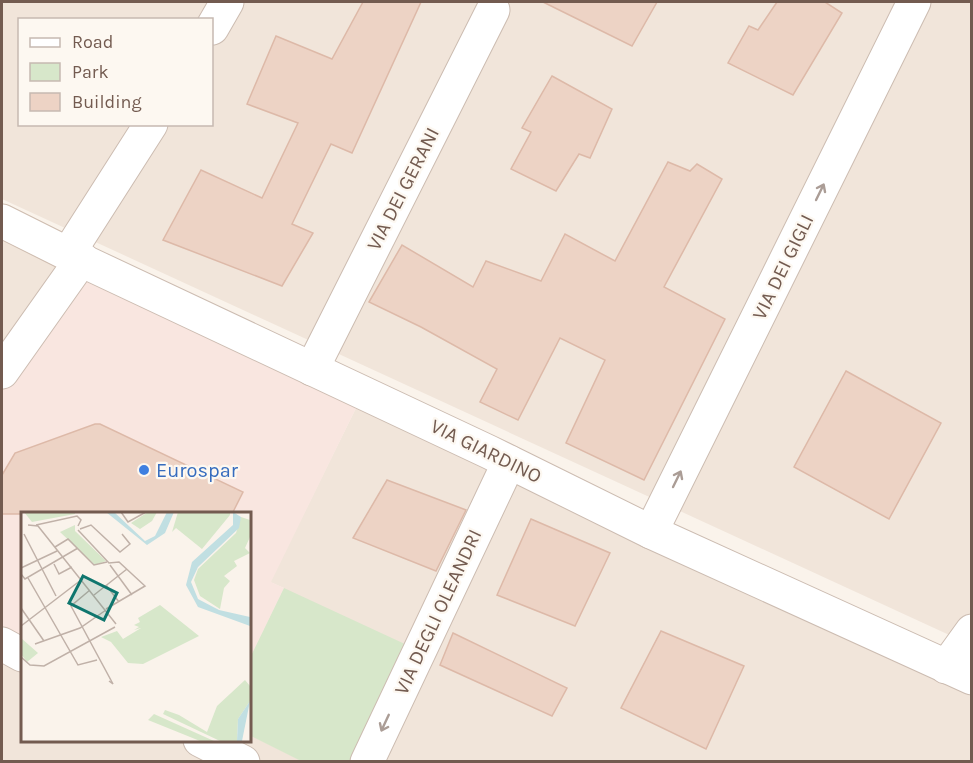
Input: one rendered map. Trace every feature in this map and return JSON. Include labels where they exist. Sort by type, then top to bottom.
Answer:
[{"type":"street","points":[[213,26],[227,2]]},
{"type":"street","name":"VIA DEI GIGLI","points":[[651,532],[914,2]]},
{"type":"street","name":"VIA DEI GERANI","points":[[312,369],[493,10]]},
{"type":"street","points":[[2,372],[75,256],[150,126]]},
{"type":"street","name":"VIA GIARDINO","points":[[2,221],[651,532],[959,673]]},
{"type":"street","name":"VIA DEGLI OLEANDRI","points":[[367,762],[509,462]]},
{"type":"street","points":[[959,673],[972,630]]},
{"type":"street","points":[[2,644],[21,654]]},
{"type":"street","points":[[202,742],[243,762]]},
{"type":"shaded area","points":[[2,2],[971,2],[971,645],[2,199]]},
{"type":"shaded area","points":[[2,237],[86,272],[2,391]]},
{"type":"shaded area","points":[[86,272],[358,404],[271,582],[284,588],[250,658],[250,512],[21,512],[21,642],[2,632],[2,391]]},
{"type":"shaded area","points":[[358,404],[971,690],[971,761],[2,761],[2,632],[21,642],[21,742],[250,742],[250,658],[284,588],[270,582]]},
{"type":"green space","points":[[284,588],[407,645],[352,761],[301,761],[250,736],[250,658]]},
{"type":"building","points":[[363,2],[421,2],[352,153],[331,144],[292,224],[313,233],[282,286],[163,240],[201,170],[262,198],[298,123],[247,104],[276,36],[332,59]]},
{"type":"building","points":[[543,2],[657,2],[632,46]]},
{"type":"building","points":[[777,2],[825,2],[842,13],[793,95],[728,63],[749,26],[758,30]]},
{"type":"building","points":[[552,76],[612,109],[590,158],[579,154],[556,191],[511,169],[531,132],[522,128]]},
{"type":"building","points":[[668,162],[690,171],[697,164],[722,179],[664,287],[725,319],[644,480],[566,443],[605,360],[560,338],[518,420],[480,402],[497,369],[421,327],[369,302],[402,245],[473,287],[486,261],[541,281],[565,234],[615,261]]},
{"type":"building","points":[[846,371],[941,423],[889,519],[794,467]]},
{"type":"building","points":[[100,424],[243,492],[233,512],[21,512],[21,514],[2,514],[2,475],[15,453]]},
{"type":"building","points":[[387,480],[466,510],[436,571],[353,538]]},
{"type":"building","points":[[531,519],[610,553],[575,626],[497,595]]},
{"type":"building","points":[[661,631],[744,666],[706,749],[621,708]]},
{"type":"building","points":[[453,633],[567,688],[552,716],[440,665]]},
{"type":"place","name":"Eurospar","points":[[144,470]]}]
